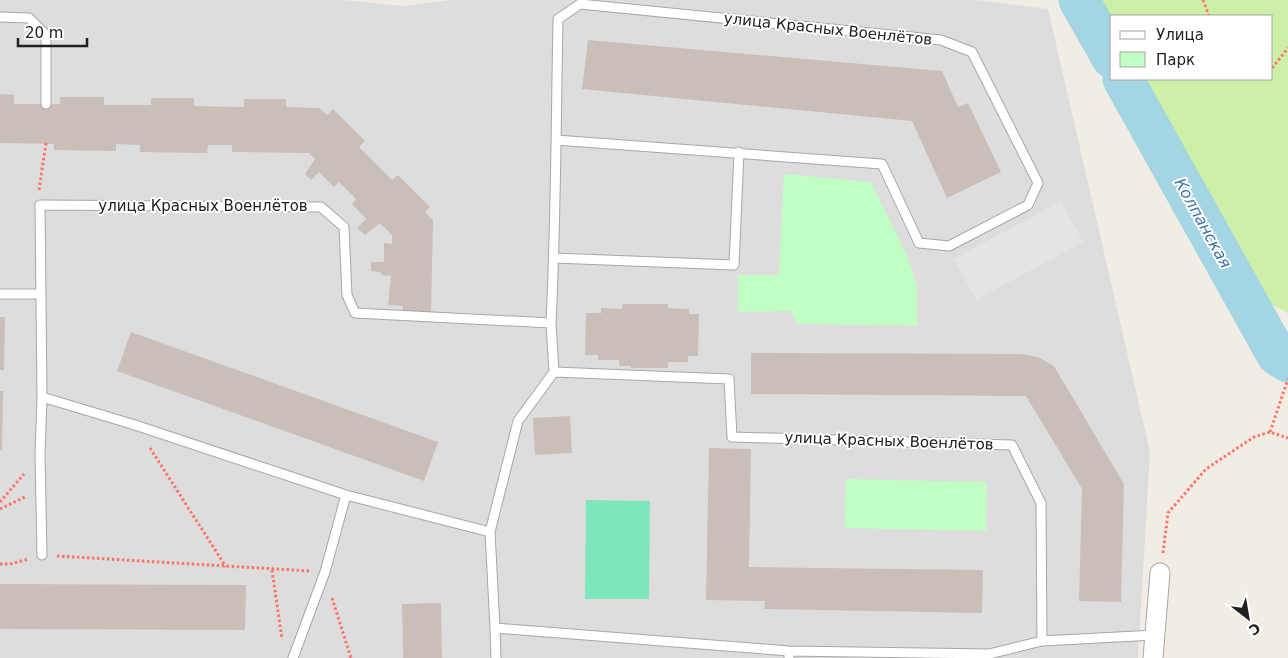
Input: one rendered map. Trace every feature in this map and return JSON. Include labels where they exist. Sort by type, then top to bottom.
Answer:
[{"type":"street","points":[[1153,658],[1160,573]]},
{"type":"lane","name":"улица Красных Военлётов","points":[[556,140],[882,164],[919,244],[949,246],[1028,205],[1038,183],[972,52],[941,40],[580,4],[558,19],[554,258],[551,323],[554,372],[729,379],[732,437],[1012,445],[1041,503],[1042,641]]},
{"type":"lane","points":[[0,17],[29,18],[46,35],[46,104]]},
{"type":"lane","points":[[554,258],[734,265],[739,152]]},
{"type":"lane","points":[[40,205],[42,556]]},
{"type":"lane","name":"улица Красных Военлётов","points":[[40,205],[321,207],[344,227],[347,295],[355,313],[551,323]]},
{"type":"lane","points":[[0,294],[40,294]]},
{"type":"lane","points":[[496,658],[490,532],[518,421],[554,372]]},
{"type":"lane","points":[[42,397],[135,425],[346,495],[490,532]]},
{"type":"lane","points":[[293,658],[325,572],[346,495]]},
{"type":"lane","points":[[495,628],[789,654],[989,654],[1042,641],[1154,635]]},
{"type":"path","points":[[1203,0],[1210,15]]},
{"type":"path","points":[[1273,67],[1288,48]]},
{"type":"path","points":[[40,205],[39,186],[46,143]]},
{"type":"path","points":[[1270,432],[1288,379]]},
{"type":"path","points":[[135,425],[226,567]]},
{"type":"path","points":[[1160,573],[1168,514],[1206,468],[1254,437],[1270,432],[1288,438]]},
{"type":"path","points":[[0,502],[40,455]]},
{"type":"path","points":[[0,509],[41,489]]},
{"type":"path","points":[[0,564],[10,564],[42,556],[325,572],[351,658]]},
{"type":"path","points":[[272,570],[284,648]]},
{"type":"shaded area","points":[[0,0],[343,0],[404,6],[450,0],[977,0],[1048,9],[1150,452],[1138,658],[0,658]]},
{"type":"shaded area","points":[[1061,201],[1083,242],[976,300],[954,259]]},
{"type":"green space","points":[[1093,0],[1288,0],[1288,313],[1260,298],[1138,80],[1273,80],[1273,15],[1110,15],[1110,30]]},
{"type":"green space","points":[[784,174],[871,182],[908,258],[917,287],[917,326],[798,324],[790,311],[738,312],[738,275],[779,275]]},
{"type":"green space","points":[[846,479],[987,482],[986,531],[845,528]]},
{"type":"green space","points":[[586,500],[650,501],[649,599],[585,599]]},
{"type":"building","points":[[588,40],[942,71],[958,107],[968,103],[1001,172],[947,198],[912,121],[582,89]]},
{"type":"building","points":[[0,94],[14,95],[14,104],[60,104],[60,97],[104,97],[104,105],[151,105],[151,98],[194,98],[194,106],[244,107],[244,99],[286,99],[286,107],[319,108],[327,115],[333,109],[365,141],[359,147],[392,180],[398,175],[430,207],[425,212],[433,220],[431,313],[403,312],[403,306],[388,305],[391,276],[371,271],[371,262],[384,262],[384,243],[392,244],[392,235],[380,223],[365,235],[357,228],[366,219],[352,204],[356,199],[339,182],[334,187],[319,172],[311,180],[305,174],[315,159],[309,153],[232,152],[232,145],[208,145],[207,153],[140,152],[140,145],[116,144],[116,151],[54,150],[54,144],[0,143]]},
{"type":"building","points":[[623,304],[668,304],[668,308],[689,309],[689,314],[699,314],[698,356],[688,356],[688,362],[668,362],[668,368],[631,368],[631,366],[619,366],[619,360],[598,360],[598,355],[585,355],[586,313],[601,313],[601,308],[622,309]]},
{"type":"building","points":[[0,317],[5,317],[4,370],[0,370]]},
{"type":"building","points":[[131,332],[438,442],[424,481],[117,371]]},
{"type":"building","points":[[751,353],[1021,354],[1038,357],[1054,366],[1124,484],[1121,602],[1079,601],[1082,489],[1026,396],[751,394]]},
{"type":"building","points":[[0,391],[3,391],[2,450],[0,450]]},
{"type":"building","points":[[570,416],[572,453],[535,455],[533,418]]},
{"type":"building","points":[[709,448],[751,449],[749,567],[983,570],[982,613],[764,609],[765,601],[706,600]]},
{"type":"building","points":[[0,584],[246,585],[245,630],[0,629]]},
{"type":"building","points":[[441,603],[442,658],[403,658],[402,604]]},
{"type":"waterway","name":"Колпанская","points":[[1079,0],[1110,54]]},
{"type":"waterway","name":"Колпанская","points":[[1124,80],[1277,355],[1288,362]]}]
